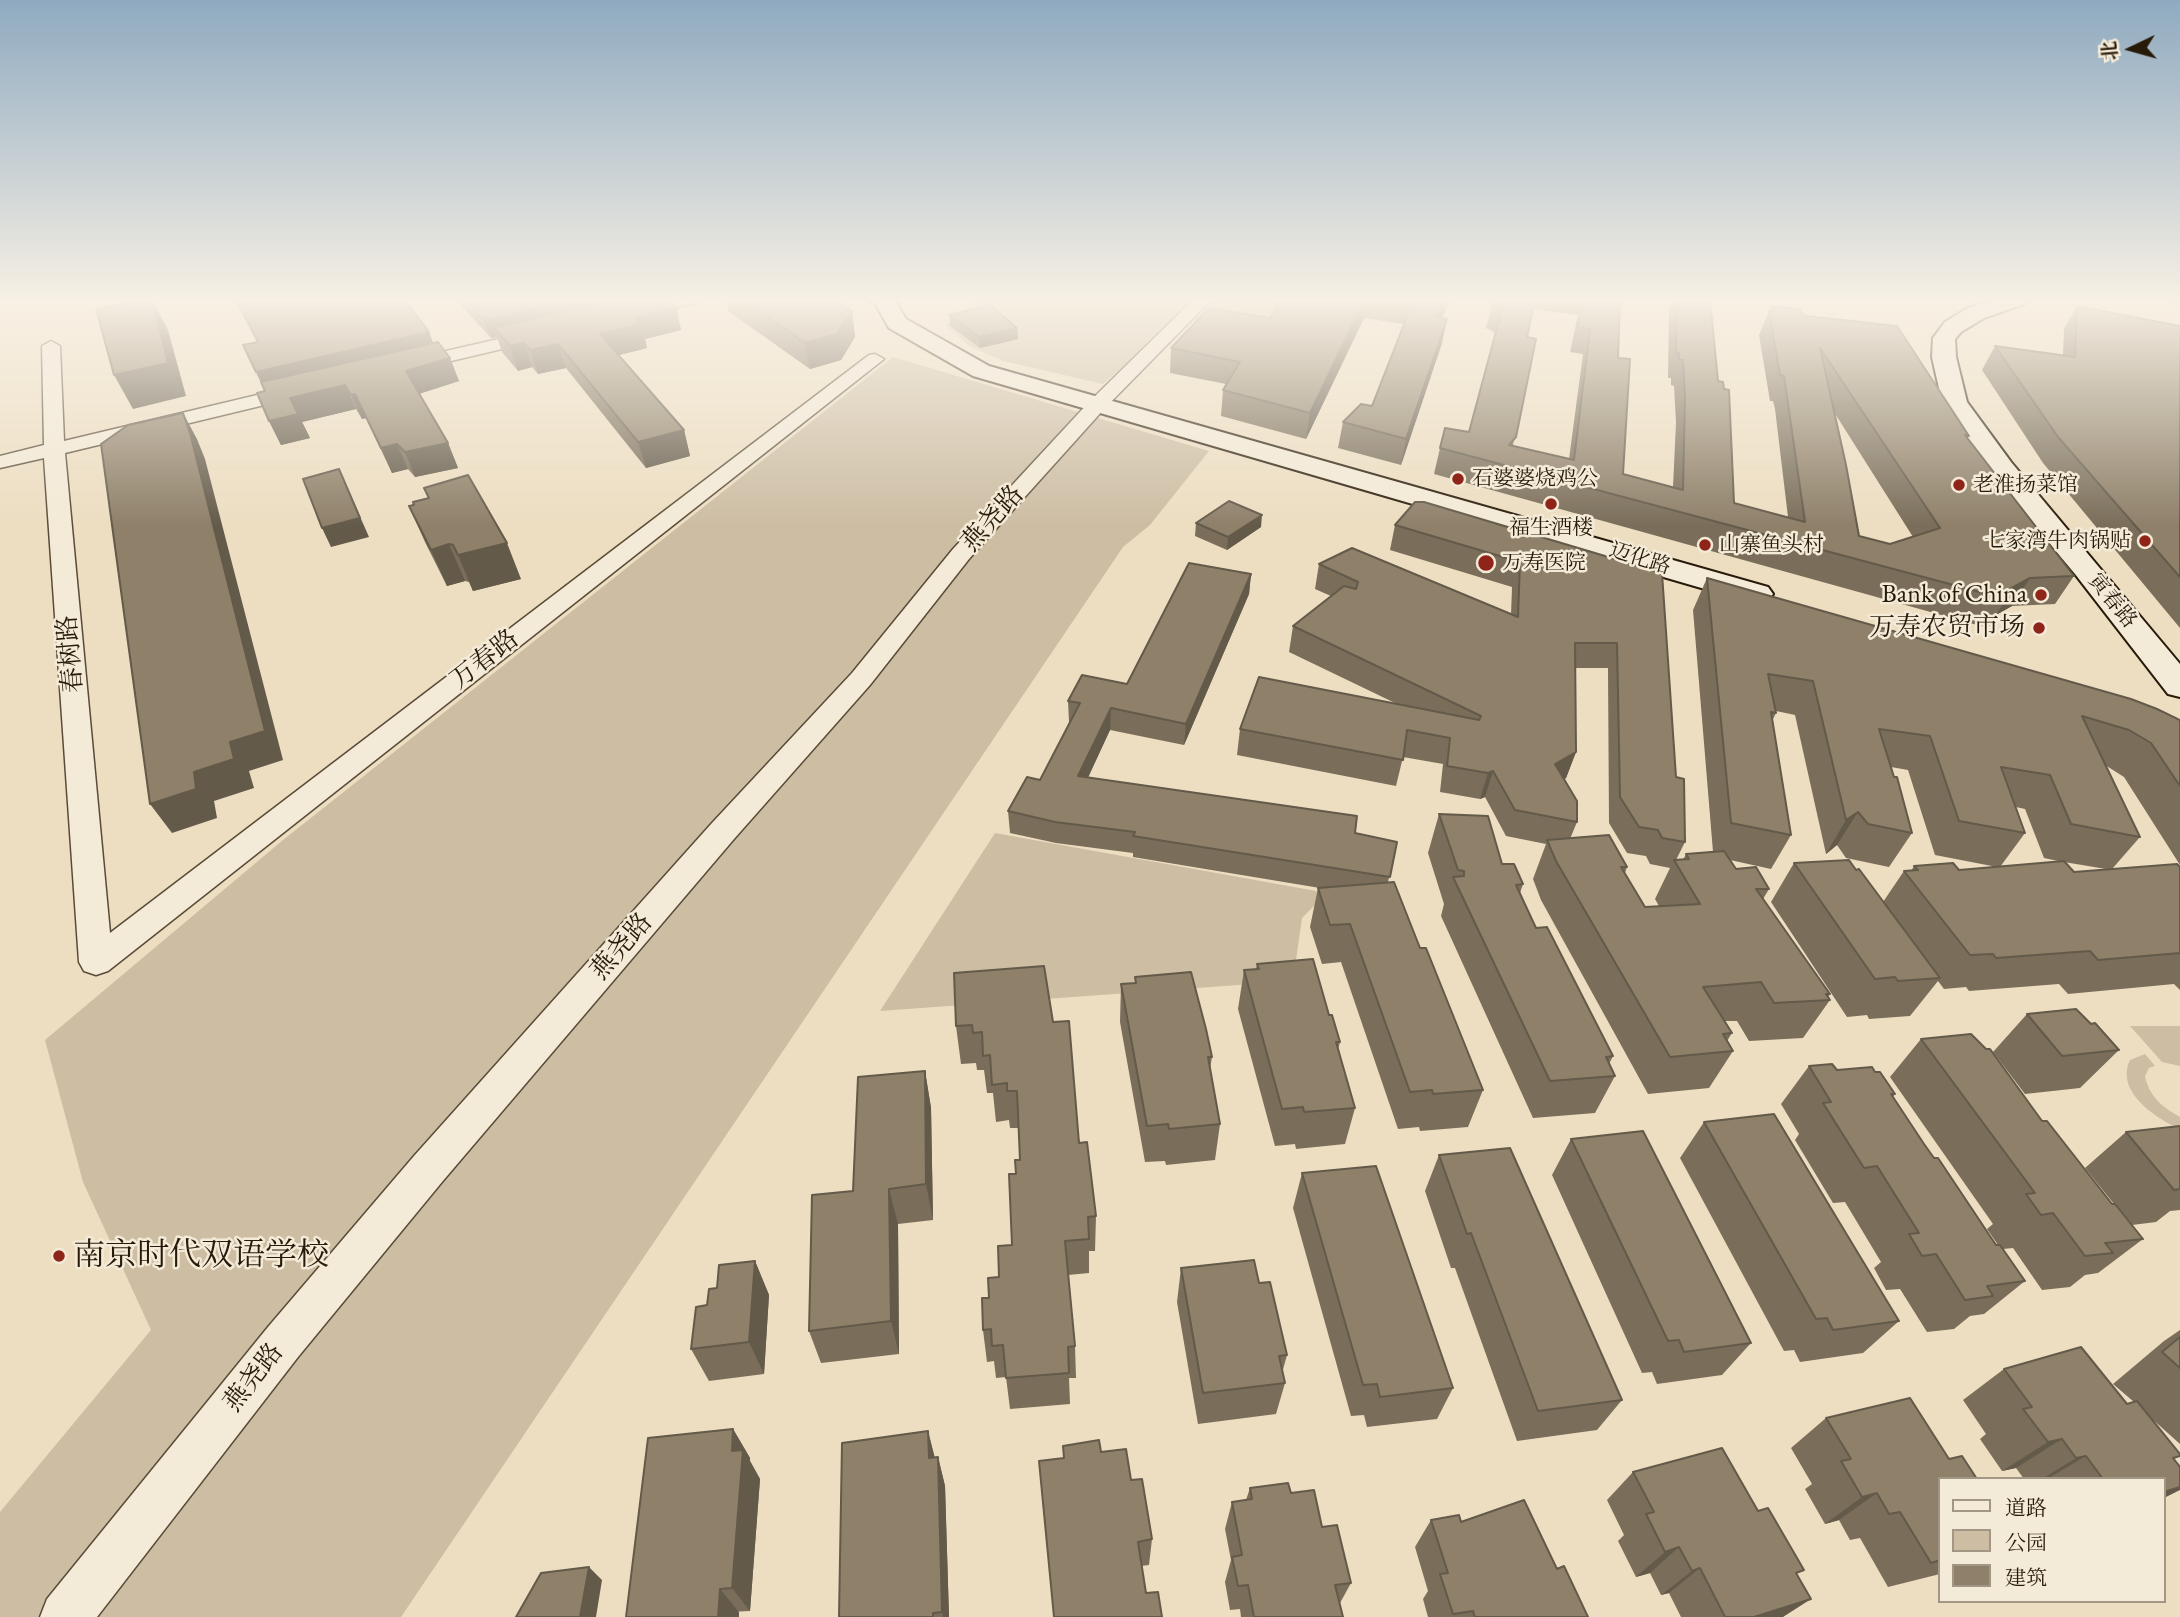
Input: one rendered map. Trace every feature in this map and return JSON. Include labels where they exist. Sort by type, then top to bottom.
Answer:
[{"type":"street","name":"春树路","points":[[52,374],[54,449],[96,962]]},
{"type":"street","name":"万春路","points":[[96,962],[855,374]]},
{"type":"street","name":"迈化路","points":[[993,374],[1781,601]]},
{"type":"street","name":"燕尧路","points":[[65,1617],[283,1342],[428,1169],[723,831],[861,679],[961,554],[1128,374]]},
{"type":"street","name":"寅春路","points":[[1948,374],[1955,402],[2001,468],[2086,568],[2180,686]]},
{"type":"street","points":[[0,462],[313,388]]},
{"type":"green space","points":[[871,374],[952,374],[1209,451],[1150,525],[1123,547],[401,1617],[0,1617],[0,1512],[151,1330],[83,1182],[45,1040],[283,840]]},
{"type":"green space","points":[[1062,374],[1114,374],[1103,384]]},
{"type":"green space","points":[[995,833],[1327,893],[1302,918],[1293,981],[880,1011]]},
{"type":"green space","points":[[2130,1026],[2180,1026],[2180,1066],[2162,1062]]},
{"type":"green space","points":[[2145,1054],[2155,1066],[2149,1068],[2145,1076],[2150,1089],[2162,1105],[2180,1117],[2180,1129],[2149,1111],[2133,1093],[2127,1071],[2130,1060]]},
{"type":"building","points":[[294,374],[408,374],[448,443],[405,452],[397,444],[381,448],[355,394],[351,395],[345,385],[290,398],[298,414],[269,421],[257,393],[265,391],[261,382]]},
{"type":"building","points":[[583,374],[635,374],[684,430],[638,442]]},
{"type":"building","points":[[1232,374],[1329,374],[1310,413],[1223,390]]},
{"type":"building","points":[[1384,374],[1428,374],[1406,439],[1343,422],[1361,404],[1372,406]]},
{"type":"building","points":[[1484,374],[1529,374],[1516,437],[1509,445],[1574,460],[1584,374],[1629,374],[1623,474],[1683,490],[1684,374],[1717,374],[1718,381],[1723,382],[1724,389],[1729,390],[1734,503],[1805,522],[1784,376],[1780,374],[1826,374],[1859,536],[1890,544],[1940,528],[1838,374],[1929,374],[1969,436],[1965,435],[2074,576],[2030,578],[2008,590],[2006,599],[1440,448],[1445,428],[1469,432]]},
{"type":"building","points":[[2015,374],[2180,374],[2180,577],[2058,437]]},
{"type":"building","points":[[183,413],[265,731],[230,742],[234,759],[194,772],[196,789],[150,804],[101,444],[128,425]]},
{"type":"building","points":[[339,469],[360,518],[322,528],[303,479]]},
{"type":"building","points":[[468,475],[507,543],[458,555],[453,545],[449,544],[431,550],[409,506],[414,505],[413,502],[429,498],[424,488]]},
{"type":"building","points":[[1229,501],[1262,515],[1228,537],[1196,523]]},
{"type":"building","points":[[1415,502],[1424,502],[1662,573],[1676,777],[1684,779],[1685,842],[1662,838],[1658,830],[1639,827],[1620,797],[1617,643],[1575,643],[1576,752],[1555,764],[1577,801],[1577,822],[1515,810],[1493,771],[1488,773],[1447,766],[1450,738],[1407,730],[1403,760],[1240,729],[1259,677],[1479,720],[1481,716],[1293,626],[1344,586],[1356,589],[1358,582],[1319,564],[1352,548],[1518,617],[1520,562],[1395,525]]},
{"type":"building","points":[[1189,563],[1251,574],[1186,724],[1111,708],[1078,776],[1357,816],[1355,833],[1397,842],[1390,877],[1133,836],[1135,832],[1055,822],[1008,811],[1027,777],[1040,780],[1080,703],[1068,701],[1082,675],[1127,684]]},
{"type":"building","points":[[1707,578],[2131,699],[2157,709],[2180,720],[2180,786],[2151,743],[2129,730],[2082,716],[2140,837],[2071,824],[2050,775],[2001,767],[2025,833],[1959,821],[1930,736],[1879,729],[1894,777],[1897,777],[1912,833],[1868,824],[1858,812],[1846,820],[1813,681],[1768,674],[1776,713],[1771,712],[1791,835],[1731,823]]},
{"type":"building","points":[[1439,814],[1488,816],[1502,864],[1514,864],[1523,884],[1516,885],[1536,928],[1547,927],[1613,1056],[1606,1057],[1615,1076],[1550,1081],[1453,877],[1464,876],[1464,871],[1458,870]]},
{"type":"building","points":[[1609,835],[1627,867],[1621,867],[1645,907],[1700,904],[1674,860],[1689,859],[1686,854],[1724,851],[1736,869],[1756,867],[1769,889],[1756,889],[1830,994],[1826,994],[1830,1000],[1774,1003],[1761,982],[1703,987],[1732,1033],[1723,1034],[1733,1051],[1670,1057],[1556,861],[1547,840]]},
{"type":"building","points":[[1849,860],[1856,870],[1859,869],[1940,978],[1898,981],[1895,977],[1875,979],[1794,863]]},
{"type":"building","points":[[2064,861],[2074,872],[2177,864],[2180,867],[2180,953],[2098,960],[2090,951],[1996,958],[1993,954],[1970,955],[1904,871],[1918,870],[1914,866],[1953,863],[1959,870]]},
{"type":"building","points":[[1394,882],[1420,948],[1426,948],[1483,1090],[1433,1094],[1432,1090],[1410,1092],[1350,924],[1330,925],[1318,888]]},
{"type":"building","points":[[1313,959],[1329,1015],[1332,1015],[1340,1042],[1336,1042],[1355,1108],[1304,1112],[1303,1107],[1282,1109],[1244,970],[1259,969],[1257,964]]},
{"type":"building","points":[[1044,966],[1053,1022],[1069,1021],[1079,1143],[1087,1142],[1096,1216],[1088,1217],[1089,1239],[1065,1241],[1075,1346],[1068,1347],[1069,1373],[1006,1378],[1003,1345],[992,1346],[991,1329],[983,1330],[982,1298],[989,1298],[988,1278],[999,1277],[998,1246],[1012,1245],[1009,1174],[1016,1174],[1015,1160],[1020,1160],[1017,1091],[1007,1091],[1007,1083],[992,1085],[990,1055],[983,1056],[982,1032],[973,1033],[972,1025],[956,1026],[954,973]]},
{"type":"building","points":[[1191,972],[1212,1057],[1208,1057],[1220,1124],[1169,1129],[1168,1124],[1147,1126],[1121,984],[1136,983],[1135,977]]},
{"type":"building","points":[[2076,1009],[2091,1024],[2095,1023],[2119,1050],[2062,1056],[2027,1014]]},
{"type":"building","points":[[1971,1034],[1986,1049],[1990,1049],[2042,1121],[2047,1121],[2143,1239],[2105,1243],[2113,1253],[2085,1256],[2053,1213],[2041,1215],[2026,1194],[2035,1193],[1921,1039]]},
{"type":"building","points":[[1832,1064],[1837,1070],[1872,1067],[1875,1072],[1880,1072],[1924,1144],[1934,1158],[1938,1158],[1996,1245],[2000,1245],[2025,1281],[1987,1286],[1993,1296],[1965,1300],[1936,1254],[1922,1256],[1909,1234],[1919,1233],[1877,1166],[1864,1168],[1823,1103],[1831,1102],[1809,1066]]},
{"type":"building","points":[[925,1071],[926,1184],[889,1189],[891,1321],[809,1331],[812,1195],[853,1191],[858,1077]]},
{"type":"building","points":[[1774,1114],[1899,1321],[1833,1330],[1827,1318],[1816,1319],[1704,1122]]},
{"type":"building","points":[[2180,1126],[2180,1189],[2174,1190],[2126,1132]]},
{"type":"building","points":[[1643,1131],[1751,1343],[1684,1352],[1679,1340],[1668,1341],[1571,1139]]},
{"type":"building","points":[[1510,1148],[1622,1400],[1538,1411],[1471,1233],[1467,1234],[1439,1155]]},
{"type":"building","points":[[1376,1166],[1453,1388],[1380,1397],[1377,1384],[1363,1385],[1302,1173]]},
{"type":"building","points":[[1254,1260],[1259,1283],[1270,1282],[1287,1355],[1279,1356],[1285,1383],[1203,1393],[1181,1268]]},
{"type":"building","points":[[755,1261],[749,1342],[691,1349],[696,1307],[707,1305],[709,1289],[717,1288],[719,1265]]},
{"type":"building","points":[[2180,1337],[2180,1368],[2162,1352]]},
{"type":"building","points":[[2081,1347],[2127,1404],[2137,1401],[2180,1454],[2173,1458],[2180,1467],[2180,1487],[2166,1491],[2166,1477],[2102,1477],[2086,1456],[2076,1458],[2062,1439],[2048,1442],[2023,1409],[2032,1407],[2004,1369]]},
{"type":"building","points":[[1910,1398],[1949,1459],[1962,1456],[1976,1477],[1938,1477],[1938,1561],[1931,1563],[1900,1512],[1889,1514],[1877,1493],[1862,1497],[1841,1461],[1851,1459],[1826,1418]]},
{"type":"building","points":[[733,1429],[732,1451],[743,1450],[732,1588],[720,1589],[718,1617],[626,1617],[648,1438]]},
{"type":"building","points":[[928,1431],[929,1458],[938,1457],[942,1612],[933,1613],[933,1617],[839,1617],[842,1443]]},
{"type":"building","points":[[1099,1440],[1101,1452],[1126,1449],[1131,1480],[1142,1479],[1152,1539],[1138,1542],[1146,1593],[1158,1592],[1162,1617],[1054,1617],[1039,1461],[1064,1458],[1063,1446]]},
{"type":"building","points":[[1722,1448],[1758,1511],[1768,1508],[1804,1570],[1796,1573],[1811,1599],[1754,1617],[1725,1617],[1700,1568],[1692,1571],[1679,1547],[1665,1552],[1646,1514],[1654,1512],[1633,1472]]},
{"type":"building","points":[[1288,1483],[1291,1493],[1314,1490],[1322,1527],[1337,1525],[1351,1583],[1335,1585],[1343,1617],[1254,1617],[1248,1585],[1238,1586],[1232,1557],[1242,1555],[1232,1502],[1252,1499],[1250,1488]]},
{"type":"building","points":[[1524,1500],[1557,1569],[1564,1566],[1588,1617],[1475,1617],[1473,1611],[1453,1614],[1440,1574],[1448,1573],[1431,1520],[1459,1515],[1461,1522]]},
{"type":"building","points":[[589,1567],[580,1617],[516,1617],[541,1573]]},
{"type":"place","name":"石婆婆烧鸡公","points":[[1458,479]]},
{"type":"place","name":"老淮扬菜馆","points":[[1959,485]]},
{"type":"place","name":"福生酒楼","points":[[1551,504]]},
{"type":"place","name":"七家湾牛肉锅贴","points":[[2145,541]]},
{"type":"place","name":"山寨鱼头村","points":[[1705,545]]},
{"type":"place","name":"万寿医院","points":[[1486,563]]},
{"type":"place","name":"Bank of China","points":[[2041,595]]},
{"type":"place","name":"万寿农贸市场","points":[[2039,628]]},
{"type":"place","name":"南京时代双语学校","points":[[59,1256]]}]
